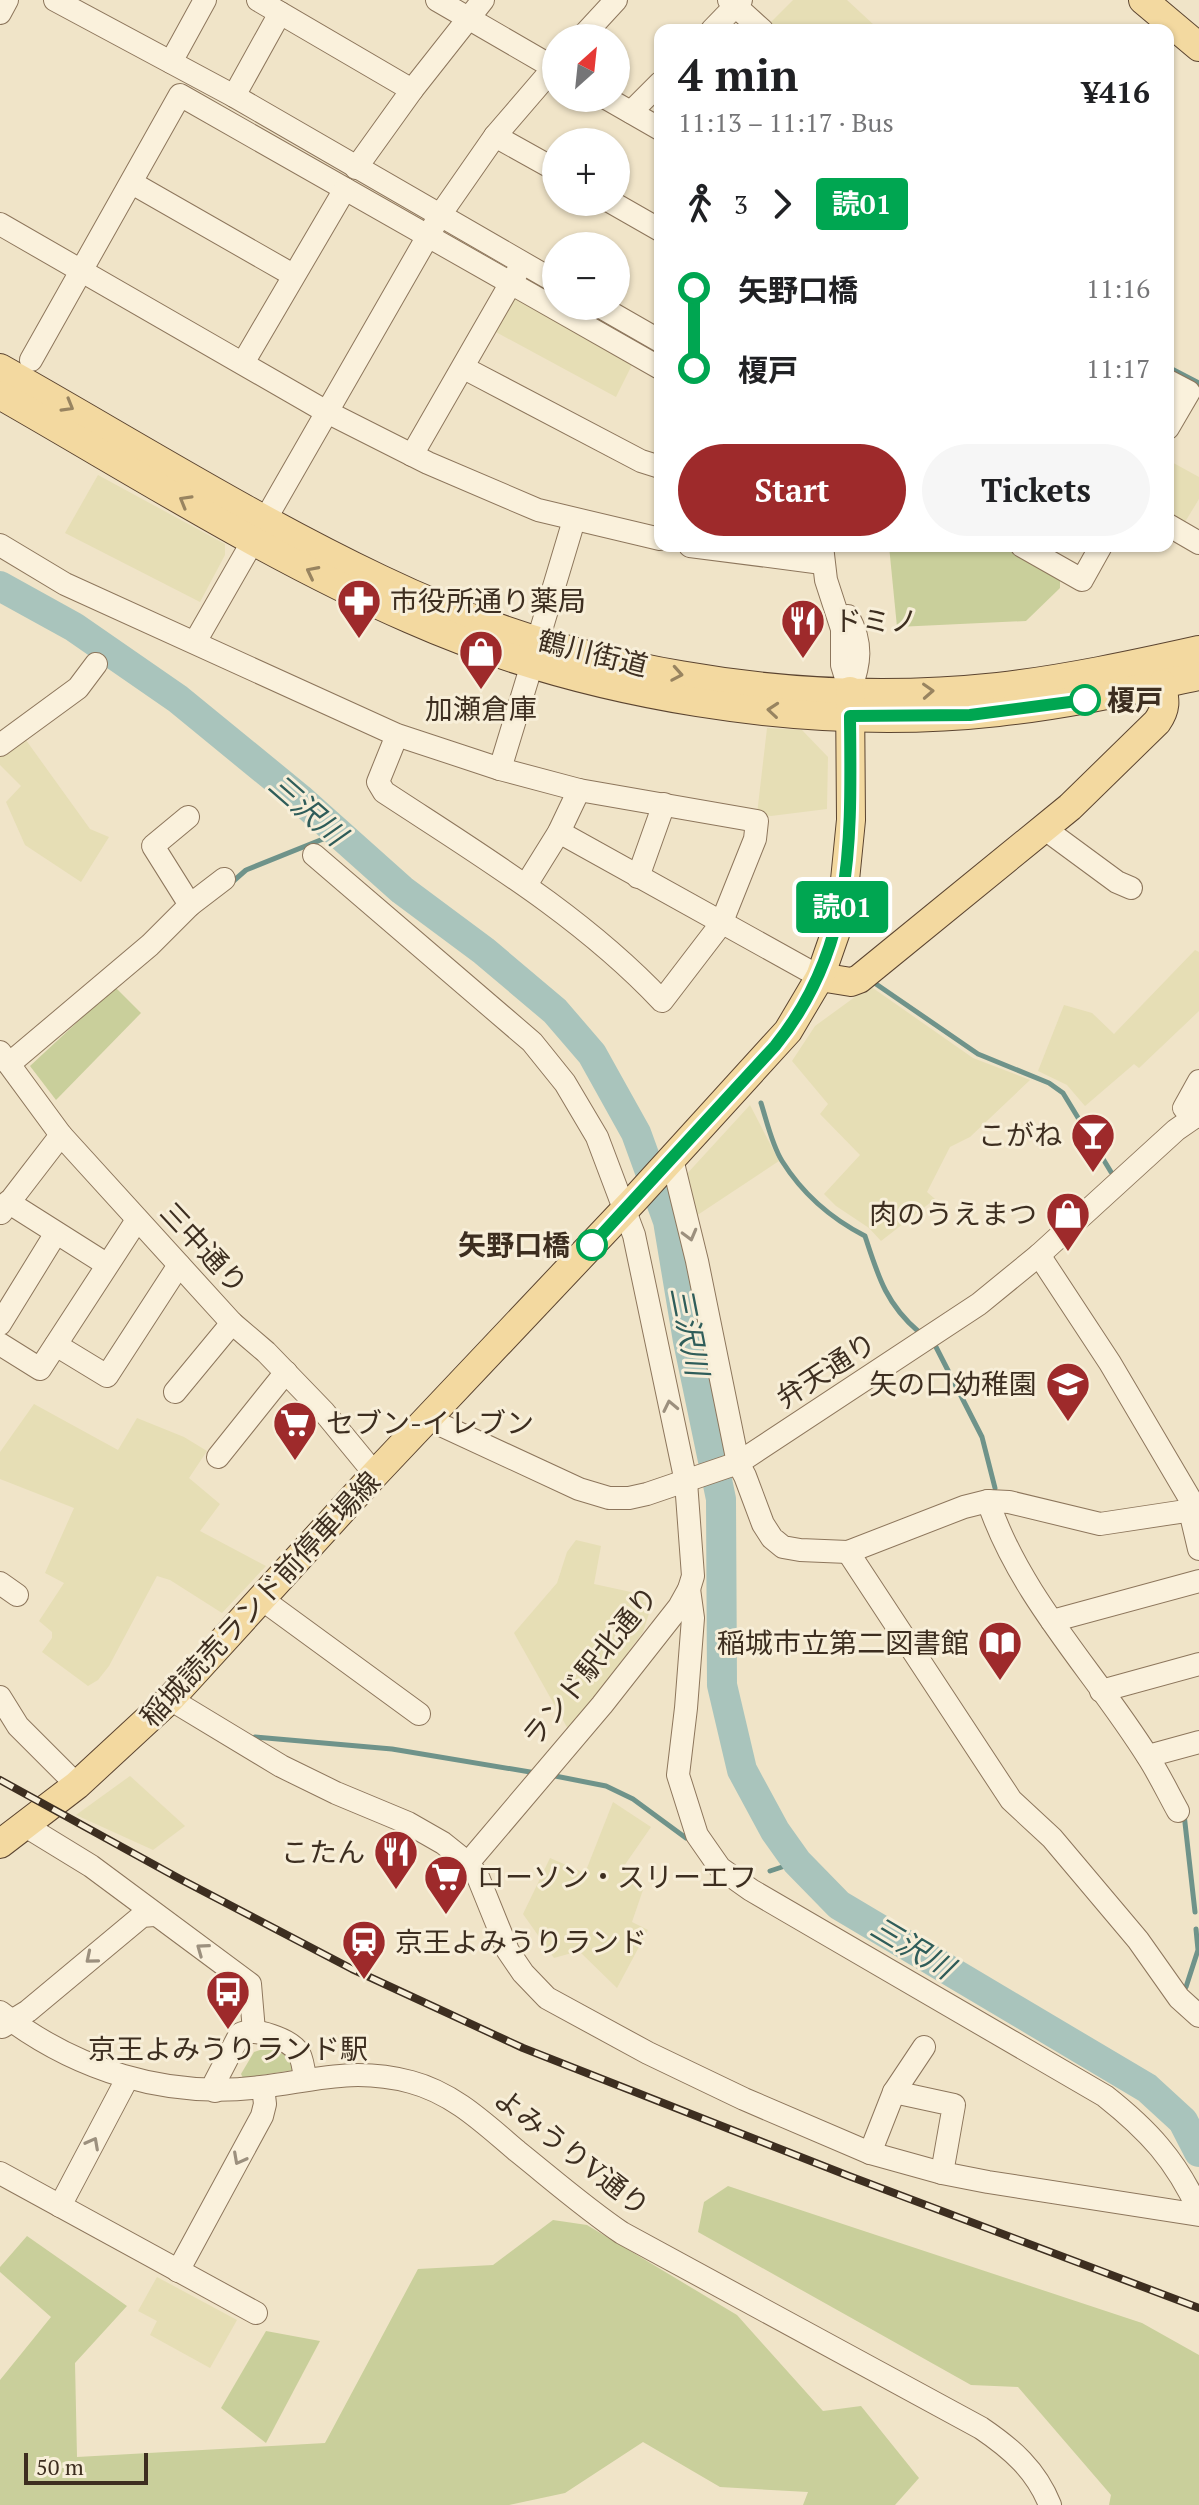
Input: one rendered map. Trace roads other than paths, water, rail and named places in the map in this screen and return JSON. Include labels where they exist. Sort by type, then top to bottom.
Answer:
[{"type":"main road","points":[[1143,0],[1166,24]]},
{"type":"main road","name":"鶴川街道","points":[[0,368],[259,530],[354,594],[413,621],[535,652],[624,689],[683,700],[850,704],[910,717],[996,713],[1085,700],[1199,676]]},
{"type":"main road","name":"鶴川街道","points":[[0,395],[259,530]]},
{"type":"main road","name":"鶴川街道","points":[[850,704],[910,692],[997,687],[1087,674],[1199,650]]},
{"type":"main road","points":[[820,977],[851,982],[859,979],[1045,829],[1157,722],[1166,702],[1162,684]]},
{"type":"main road","name":"稲城読売ランド前停車場線","points":[[0,1844],[77,1785],[170,1699],[375,1474],[782,1039],[820,977],[840,917],[851,820],[850,704]]},
{"type":"street","points":[[0,13],[7,0]]},
{"type":"street","points":[[55,0],[224,91],[542,274]]},
{"type":"street","points":[[171,62],[205,0]]},
{"type":"street","points":[[258,0],[412,90]]},
{"type":"street","points":[[437,0],[542,60]]},
{"type":"street","points":[[356,168],[483,0]]},
{"type":"street","points":[[594,24],[616,0]]},
{"type":"street","points":[[717,24],[735,2],[756,24]]},
{"type":"street","points":[[203,107],[224,91],[280,13]]},
{"type":"street","points":[[195,642],[440,215],[495,136],[542,82]]},
{"type":"street","points":[[654,89],[631,112],[654,125]]},
{"type":"street","points":[[31,360],[180,95],[654,365]]},
{"type":"street","points":[[495,136],[542,162]]},
{"type":"street","points":[[370,202],[382,182]]},
{"type":"street","points":[[132,183],[293,275]]},
{"type":"street","points":[[243,363],[345,189]]},
{"type":"street","points":[[630,213],[654,227]]},
{"type":"street","points":[[0,224],[325,411],[412,455],[538,510],[654,538]]},
{"type":"street","points":[[412,455],[523,263]]},
{"type":"street","points":[[623,320],[654,338]]},
{"type":"street","points":[[464,368],[654,465]]},
{"type":"street","points":[[1174,384],[1189,392],[1174,418]]},
{"type":"street","points":[[500,769],[574,520]]},
{"type":"street","points":[[1174,528],[1199,543]]},
{"type":"street","points":[[0,545],[65,584],[397,735],[500,769],[579,790],[757,821],[755,839],[721,924],[662,1001],[628,965],[526,885],[384,792],[378,782],[397,735]]},
{"type":"street","points":[[788,552],[822,554],[832,592],[853,627],[859,649],[859,666],[850,704]]},
{"type":"street","points":[[1033,552],[1082,580],[1098,552]]},
{"type":"street","points":[[0,745],[78,688],[96,664]]},
{"type":"street","points":[[526,885],[559,832],[579,790]]},
{"type":"street","points":[[638,877],[664,804]]},
{"type":"street","points":[[188,817],[153,846],[190,905]]},
{"type":"street","points":[[1045,829],[1117,882],[1131,888]]},
{"type":"street","points":[[559,832],[820,977]]},
{"type":"street","name":"ランド駅北通り","points":[[314,855],[532,1042],[565,1083],[597,1137],[630,1204],[686,1482],[693,1564],[689,1589],[679,1607],[602,1705],[468,1863]]},
{"type":"street","points":[[8,1064],[224,879]]},
{"type":"street","name":"三中通り","points":[[8,1064],[61,1135],[137,1220],[232,1323],[324,1412],[375,1474]]},
{"type":"street","points":[[1196,1116],[1184,1108],[1199,1081]]},
{"type":"street","name":"弁天通り","points":[[428,1419],[579,1489],[609,1498],[629,1498],[738,1463],[979,1304],[1039,1255],[1176,1130],[1196,1116]]},
{"type":"street","points":[[61,1135],[4,1208],[56,1233],[106,1264]]},
{"type":"street","points":[[670,1161],[697,1261],[738,1463],[763,1524],[783,1547],[848,1552],[964,1507],[988,1501],[1009,1502],[1100,1524],[1195,1510]]},
{"type":"street","points":[[0,1344],[40,1369],[137,1220]]},
{"type":"street","points":[[0,1324],[56,1233]]},
{"type":"street","points":[[1039,1255],[1110,1363],[1195,1510],[1199,1549]]},
{"type":"street","points":[[56,1345],[107,1376],[179,1265]]},
{"type":"street","points":[[175,1392],[232,1323]]},
{"type":"street","points":[[218,1457],[286,1372]]},
{"type":"street","points":[[988,1501],[999,1535],[1052,1621],[1148,1756],[1178,1811]]},
{"type":"street","points":[[848,1552],[1011,1800],[1052,1838],[1138,1940],[1179,1998],[1199,2016]]},
{"type":"street","points":[[1052,1621],[1199,1581]]},
{"type":"street","points":[[689,1589],[693,1618],[678,1775],[697,1835],[720,1868],[751,1890],[1105,2096],[1142,2126],[1170,2158],[1188,2186],[1199,2213]]},
{"type":"street","points":[[263,1600],[419,1714]]},
{"type":"street","points":[[1101,1691],[1199,1664]]},
{"type":"street","points":[[0,1697],[18,1726],[77,1785]]},
{"type":"street","points":[[170,1699],[293,1773],[428,1833],[468,1863],[478,1877],[508,1951],[523,1973],[547,1998],[576,2016],[744,2099],[870,2153],[942,2173],[1199,2213]]},
{"type":"street","points":[[1148,1756],[1199,1742]]},
{"type":"street","points":[[24,1825],[91,1866],[250,1984],[254,2031]]},
{"type":"street","points":[[4,2020],[40,2002],[142,1916],[154,1915]]},
{"type":"street","name":"よみうりV通り","points":[[4,2020],[66,2054],[127,2079],[180,2089],[215,2091],[367,2074],[410,2082],[455,2101],[591,2212],[622,2233],[993,2436],[1026,2464],[1050,2505]]},
{"type":"street","points":[[215,2091],[215,2082],[240,2034],[254,2031],[296,2049],[305,2079]]},
{"type":"street","points":[[870,2153],[894,2092],[924,2047]]},
{"type":"street","points":[[60,2206],[127,2079]]},
{"type":"street","points":[[178,2271],[262,2116],[265,2104],[263,2087]]},
{"type":"street","points":[[894,2092],[954,2105],[942,2173]]},
{"type":"street","points":[[0,2173],[256,2313]]},
{"type":"waterway","points":[[1174,370],[1199,383]]},
{"type":"waterway","name":"三沢川","points":[[0,586],[74,627],[178,699],[299,798],[402,890],[484,951],[555,1011],[592,1054],[636,1133],[668,1221],[688,1341],[721,1499],[722,1685],[742,1770],[775,1831],[797,1862],[839,1905],[1147,2088],[1183,2121],[1199,2152]]},
{"type":"waterway","points":[[230,884],[246,870],[338,833]]},
{"type":"waterway","points":[[876,984],[978,1054],[1049,1083],[1063,1093],[1111,1172]]},
{"type":"waterway","points":[[761,1103],[775,1148],[790,1173],[819,1204],[865,1236],[879,1277],[891,1300],[919,1332]]},
{"type":"waterway","points":[[936,1347],[982,1437],[995,1488]]},
{"type":"waterway","points":[[255,1737],[392,1749],[536,1773]]},
{"type":"waterway","points":[[550,1775],[606,1786],[633,1799],[686,1838]]},
{"type":"waterway","points":[[1184,1814],[1195,1912]]},
{"type":"waterway","points":[[770,1871],[797,1862]]},
{"type":"waterway","points":[[1186,1987],[1198,1950],[1196,1929]]},
{"type":"railway","points":[[0,1780],[352,1969],[523,2048],[849,2176],[1199,2308]]},
{"type":"place","name":"市役所通り薬局","points":[[359,640]]},
{"type":"place","name":"ドミノ","points":[[803,660]]},
{"type":"place","name":"加瀬倉庫","points":[[481,691]]},
{"type":"place","name":"榎戸","points":[[1085,700]]},
{"type":"place","name":"こがね","points":[[1093,1174]]},
{"type":"place","name":"矢野口橋","points":[[592,1245]]},
{"type":"place","name":"肉のうえまつ","points":[[1068,1253]]},
{"type":"place","name":"矢の口幼稚園","points":[[1068,1423]]},
{"type":"place","name":"セブン-イレブン","points":[[295,1462]]},
{"type":"place","name":"稲城市立第二図書館","points":[[1000,1682]]},
{"type":"place","name":"こたん","points":[[396,1891]]},
{"type":"place","name":"ローソン・スリーエフ","points":[[446,1916]]},
{"type":"place","name":"京王よみうりランド","points":[[364,1981]]},
{"type":"place","name":"京王よみうりランド駅","points":[[228,2031]]}]
